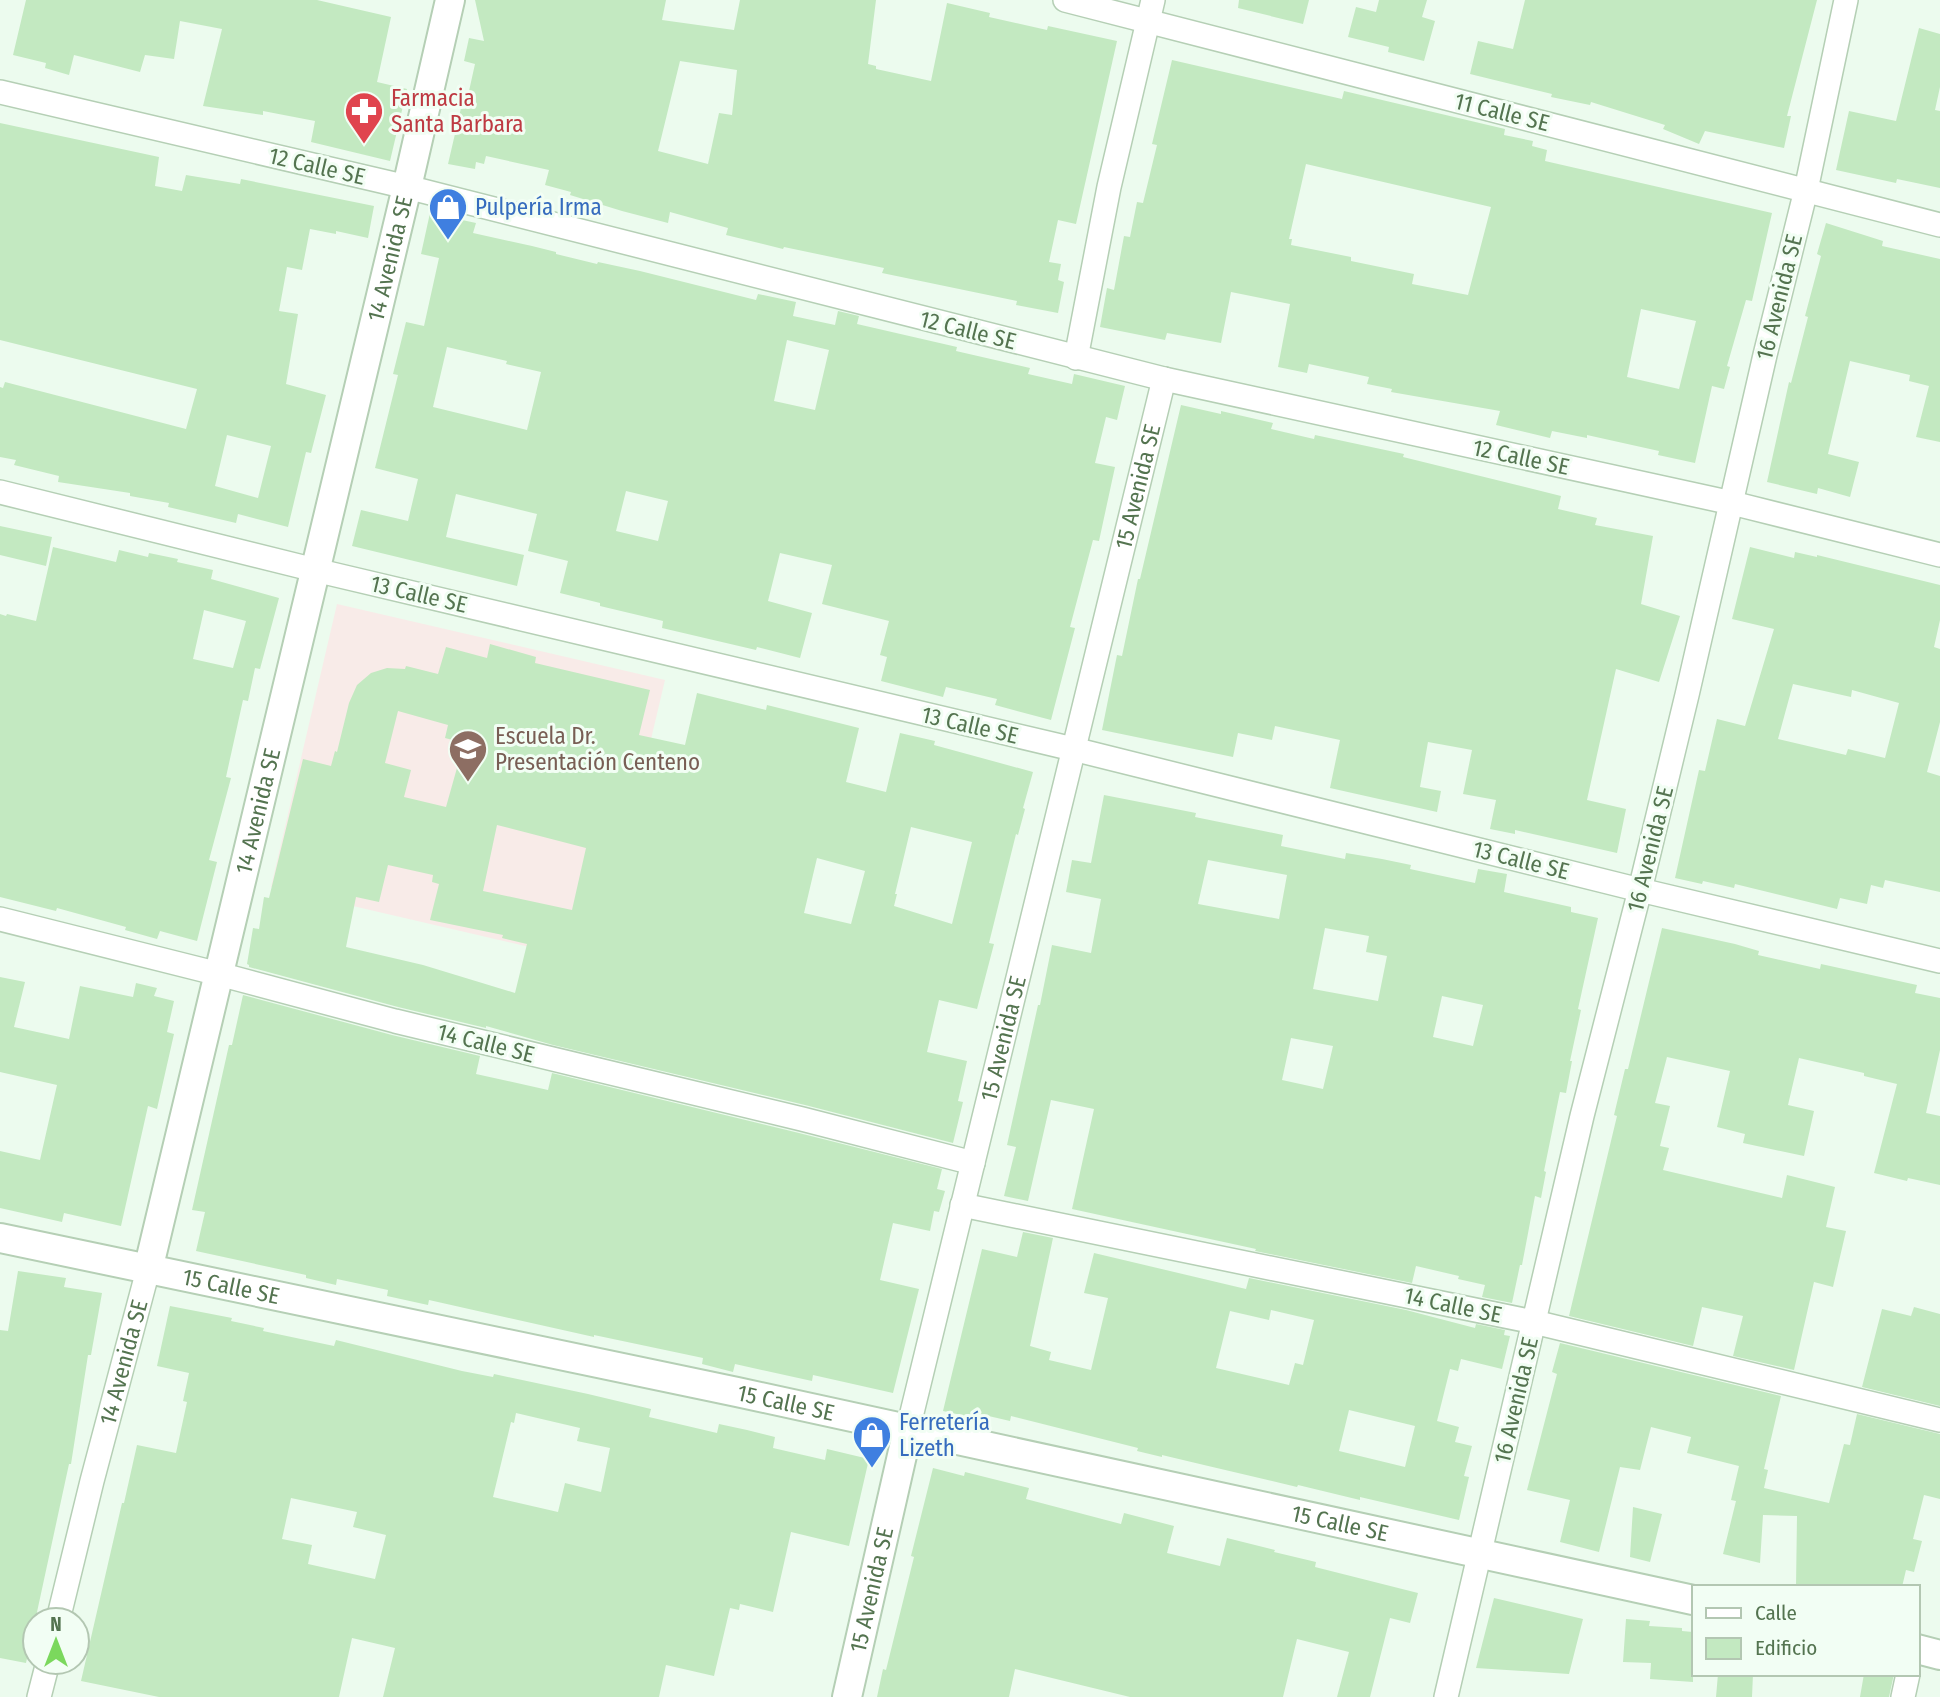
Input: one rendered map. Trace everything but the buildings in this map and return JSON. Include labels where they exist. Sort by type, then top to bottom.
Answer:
[{"type":"street","name":"14 Avenida SE","points":[[61,1606],[148,1270],[450,0]]},
{"type":"street","name":"11 Calle SE","points":[[1065,0],[1151,11],[1940,225]]},
{"type":"street","name":"16 Avenida SE","points":[[1446,1697],[1582,1116],[1640,890],[1806,190],[1846,0]]},
{"type":"street","points":[[1076,358],[1110,187],[1151,11]]},
{"type":"street","name":"12 Calle SE","points":[[0,92],[407,187],[1076,358],[1732,503],[1940,555]]},
{"type":"street","name":"15 Avenida SE","points":[[847,1697],[908,1429],[1164,379]]},
{"type":"street","name":"13 Calle SE","points":[[0,492],[315,570],[1073,749],[1640,890],[1940,961]]},
{"type":"street","name":"14 Calle SE","points":[[0,919],[395,1021],[973,1163]]},
{"type":"street","name":"14 Calle SE","points":[[962,1205],[1534,1322],[1940,1420]]},
{"type":"street","name":"15 Calle SE","points":[[0,1238],[724,1389],[1692,1600]]},
{"type":"street","points":[[1919,1649],[1940,1654]]},
{"type":"street","points":[[40,1697],[45,1676]]},
{"type":"street","points":[[1903,1697],[1908,1676]]},
{"type":"shaded area","name":"Escuela Dr. Presentación Centeno","points":[[337,604],[665,680],[598,963],[271,887]]},
{"type":"place","name":"Farmacia Santa Barbara","points":[[364,145]]},
{"type":"place","name":"Pulpería Irma","points":[[448,241]]},
{"type":"place","name":"Escuela Dr. Presentación Centeno","points":[[468,783]]},
{"type":"place","name":"Ferretería Lizeth","points":[[872,1469]]}]
